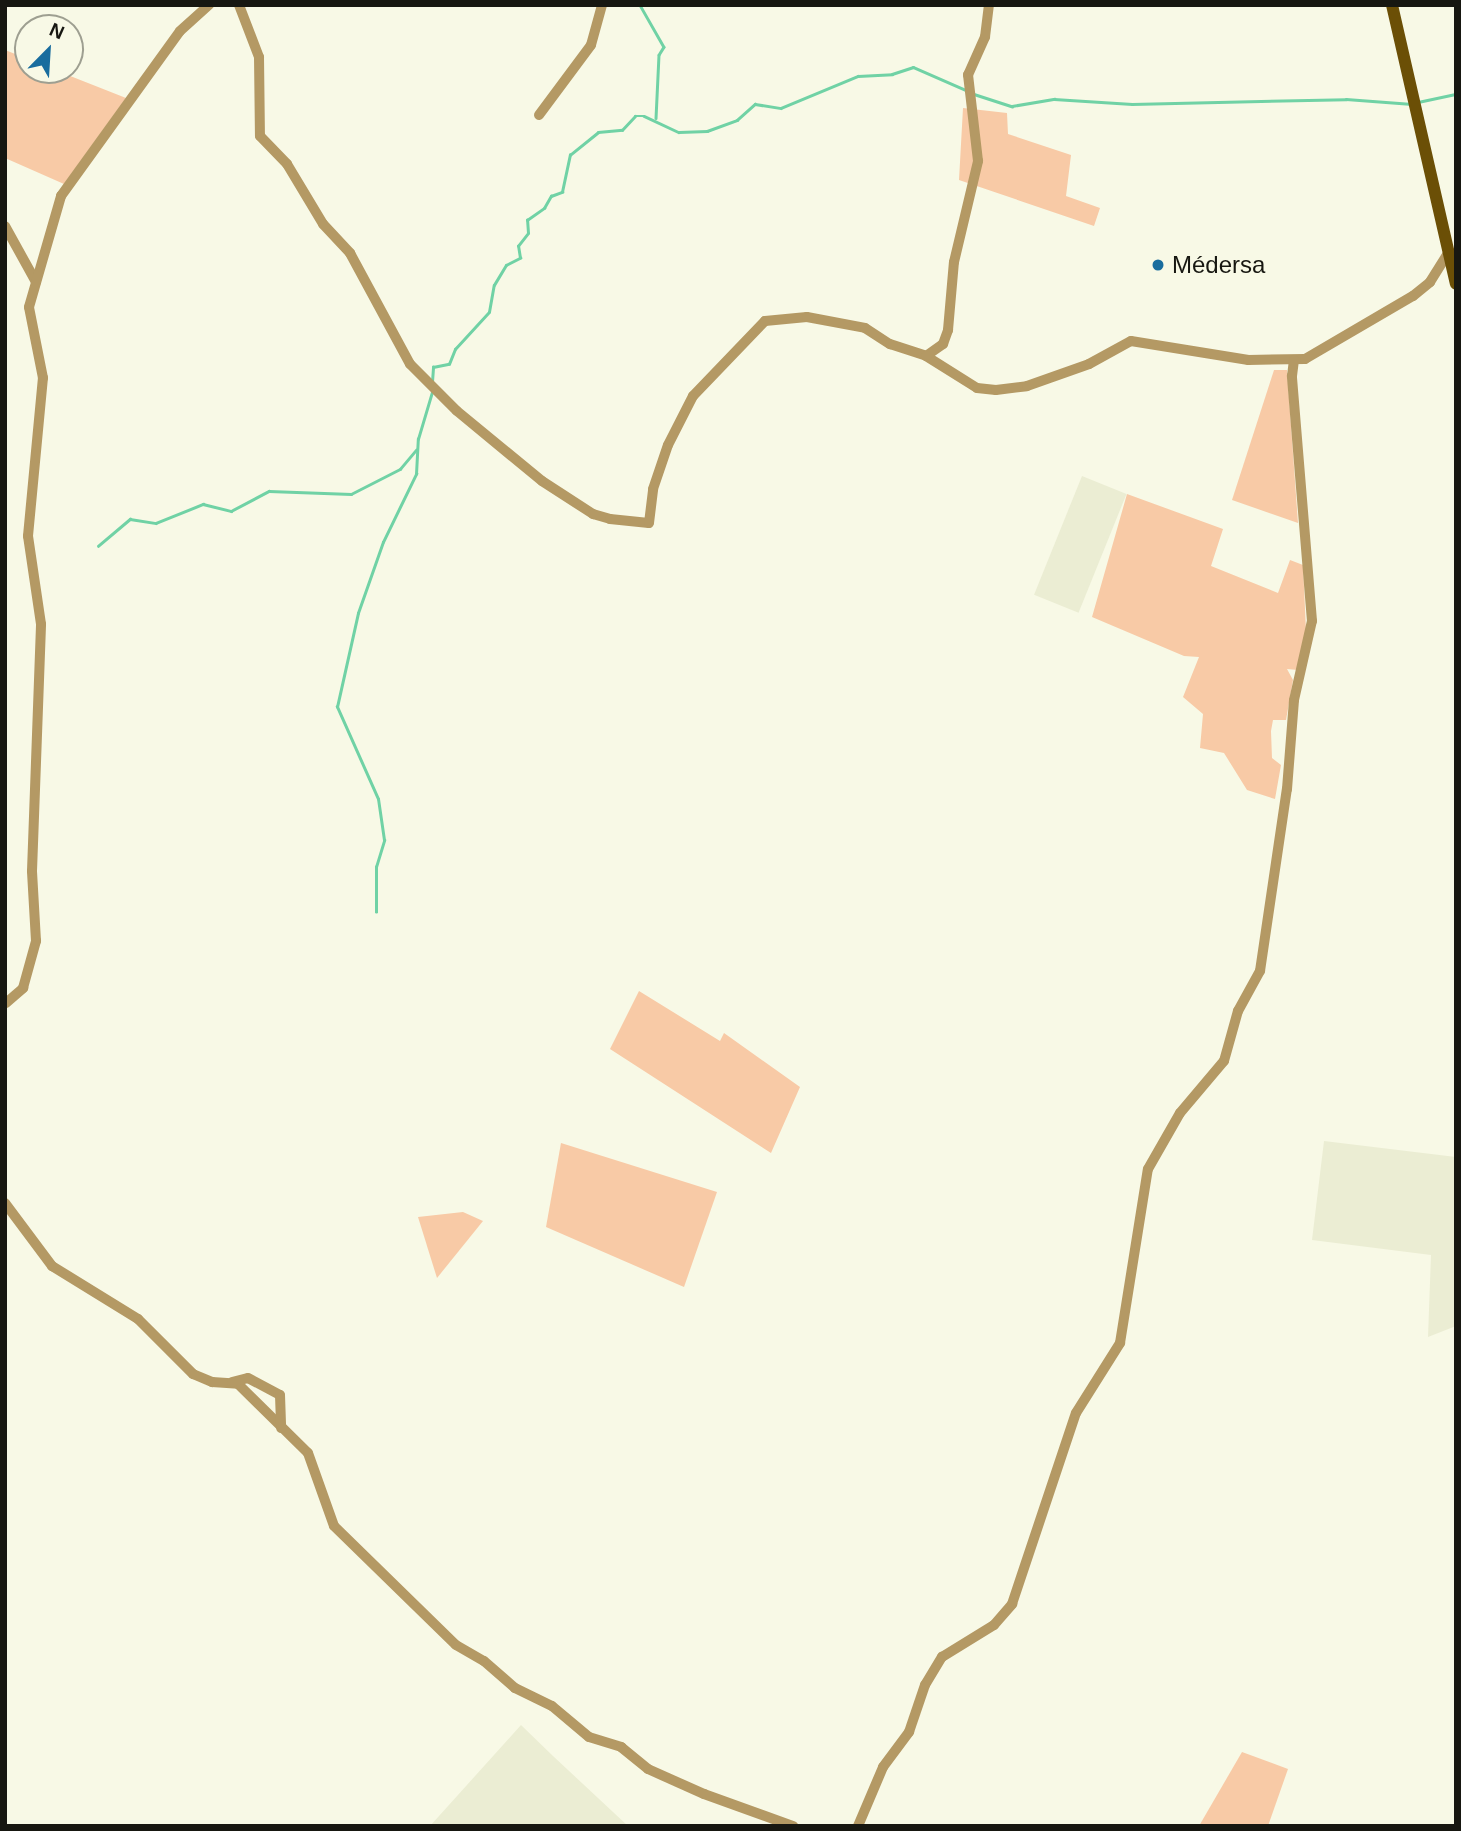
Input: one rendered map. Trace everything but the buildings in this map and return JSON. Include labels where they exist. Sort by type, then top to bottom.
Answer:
[{"type":"main road","points":[[1392,5],[1452,257],[1456,284]]},
{"type":"street","points":[[6,1003],[23,988],[36,941],[32,871],[41,624],[28,536],[43,378],[29,313],[61,196],[180,31],[209,5]]},
{"type":"street","points":[[239,5],[259,57],[260,136],[287,164],[323,224],[350,253],[410,364],[471,423],[542,481],[593,514],[649,523],[653,489],[668,444],[694,396],[765,321],[807,317],[847,322],[926,356],[977,388],[996,390],[1027,386],[1089,364],[1131,341],[1248,360],[1294,360],[1320,354],[1413,296],[1430,282],[1452,257]]},
{"type":"street","points":[[539,115],[592,46],[602,5]]},
{"type":"street","points":[[926,356],[943,344],[948,330],[954,262],[978,161],[968,75],[985,37],[989,5]]},
{"type":"street","points":[[5,226],[36,282]]},
{"type":"street","points":[[858,1826],[883,1767],[909,1732],[925,1685],[942,1657],[994,1625],[1012,1604],[1076,1413],[1121,1343],[1148,1169],[1180,1113],[1224,1061],[1238,1011],[1260,971],[1287,789],[1294,701],[1312,621],[1294,360]]},
{"type":"street","points":[[5,1203],[52,1266],[138,1318],[193,1374],[212,1382],[248,1378],[280,1395],[284,1401],[281,1428]]},
{"type":"street","points":[[5,1224],[22,1228]]},
{"type":"street","points":[[232,1381],[314,1464],[334,1526],[456,1645],[484,1661],[515,1688],[552,1706],[589,1738],[621,1747],[648,1769],[693,1789],[793,1826]]},
{"type":"shaded area","points":[[5,50],[14,54],[14,84],[84,84],[84,81],[126,98],[64,184],[5,158]]},
{"type":"shaded area","points":[[963,108],[1007,113],[1008,134],[1071,155],[1066,196],[1100,208],[1094,226],[959,180]]},
{"type":"shaded area","points":[[1274,370],[1287,370],[1298,523],[1232,500]]},
{"type":"shaded area","points":[[1082,476],[1127,494],[1079,613],[1034,595]]},
{"type":"shaded area","points":[[1127,494],[1223,529],[1211,566],[1278,593],[1290,560],[1303,565],[1306,631],[1298,670],[1287,669],[1293,680],[1286,720],[1273,720],[1271,731],[1272,758],[1281,765],[1275,799],[1247,790],[1224,753],[1200,748],[1203,714],[1183,697],[1199,657],[1184,656],[1092,617]]},
{"type":"shaded area","points":[[639,991],[720,1041],[724,1033],[800,1087],[771,1153],[610,1049]]},
{"type":"shaded area","points":[[1324,1141],[1456,1157],[1456,1326],[1428,1337],[1431,1255],[1312,1240]]},
{"type":"shaded area","points":[[561,1143],[717,1192],[684,1287],[546,1227]]},
{"type":"shaded area","points":[[463,1212],[483,1221],[437,1278],[418,1217]]},
{"type":"shaded area","points":[[521,1725],[553,1756],[628,1826],[430,1826]]},
{"type":"shaded area","points":[[1242,1752],[1288,1769],[1268,1826],[1199,1826]]},
{"type":"waterway","points":[[640,5],[664,47],[659,55],[656,118]]},
{"type":"waterway","points":[[432,382],[433,367],[449,364],[455,349],[489,312],[494,285],[506,265],[520,258],[518,246],[528,233],[527,220],[544,208],[551,196],[562,192],[570,155],[598,132],[622,130],[635,116],[644,116],[679,132],[707,131],[737,120],[755,104],[781,108],[858,76],[892,74],[913,67],[968,91]]},
{"type":"waterway","points":[[974,94],[1012,106],[1054,99],[1132,104],[1346,99],[1412,104]]},
{"type":"waterway","points":[[1418,102],[1456,94]]},
{"type":"waterway","points":[[376,912],[376,867],[384,840],[378,799],[337,707],[358,613],[383,542],[416,474],[418,439],[432,392]]},
{"type":"waterway","points":[[98,546],[130,519],[156,523],[203,504],[231,511],[269,491],[351,494],[400,469],[416,450]]},
{"type":"place","name":"Médersa","points":[[1158,265]]}]
